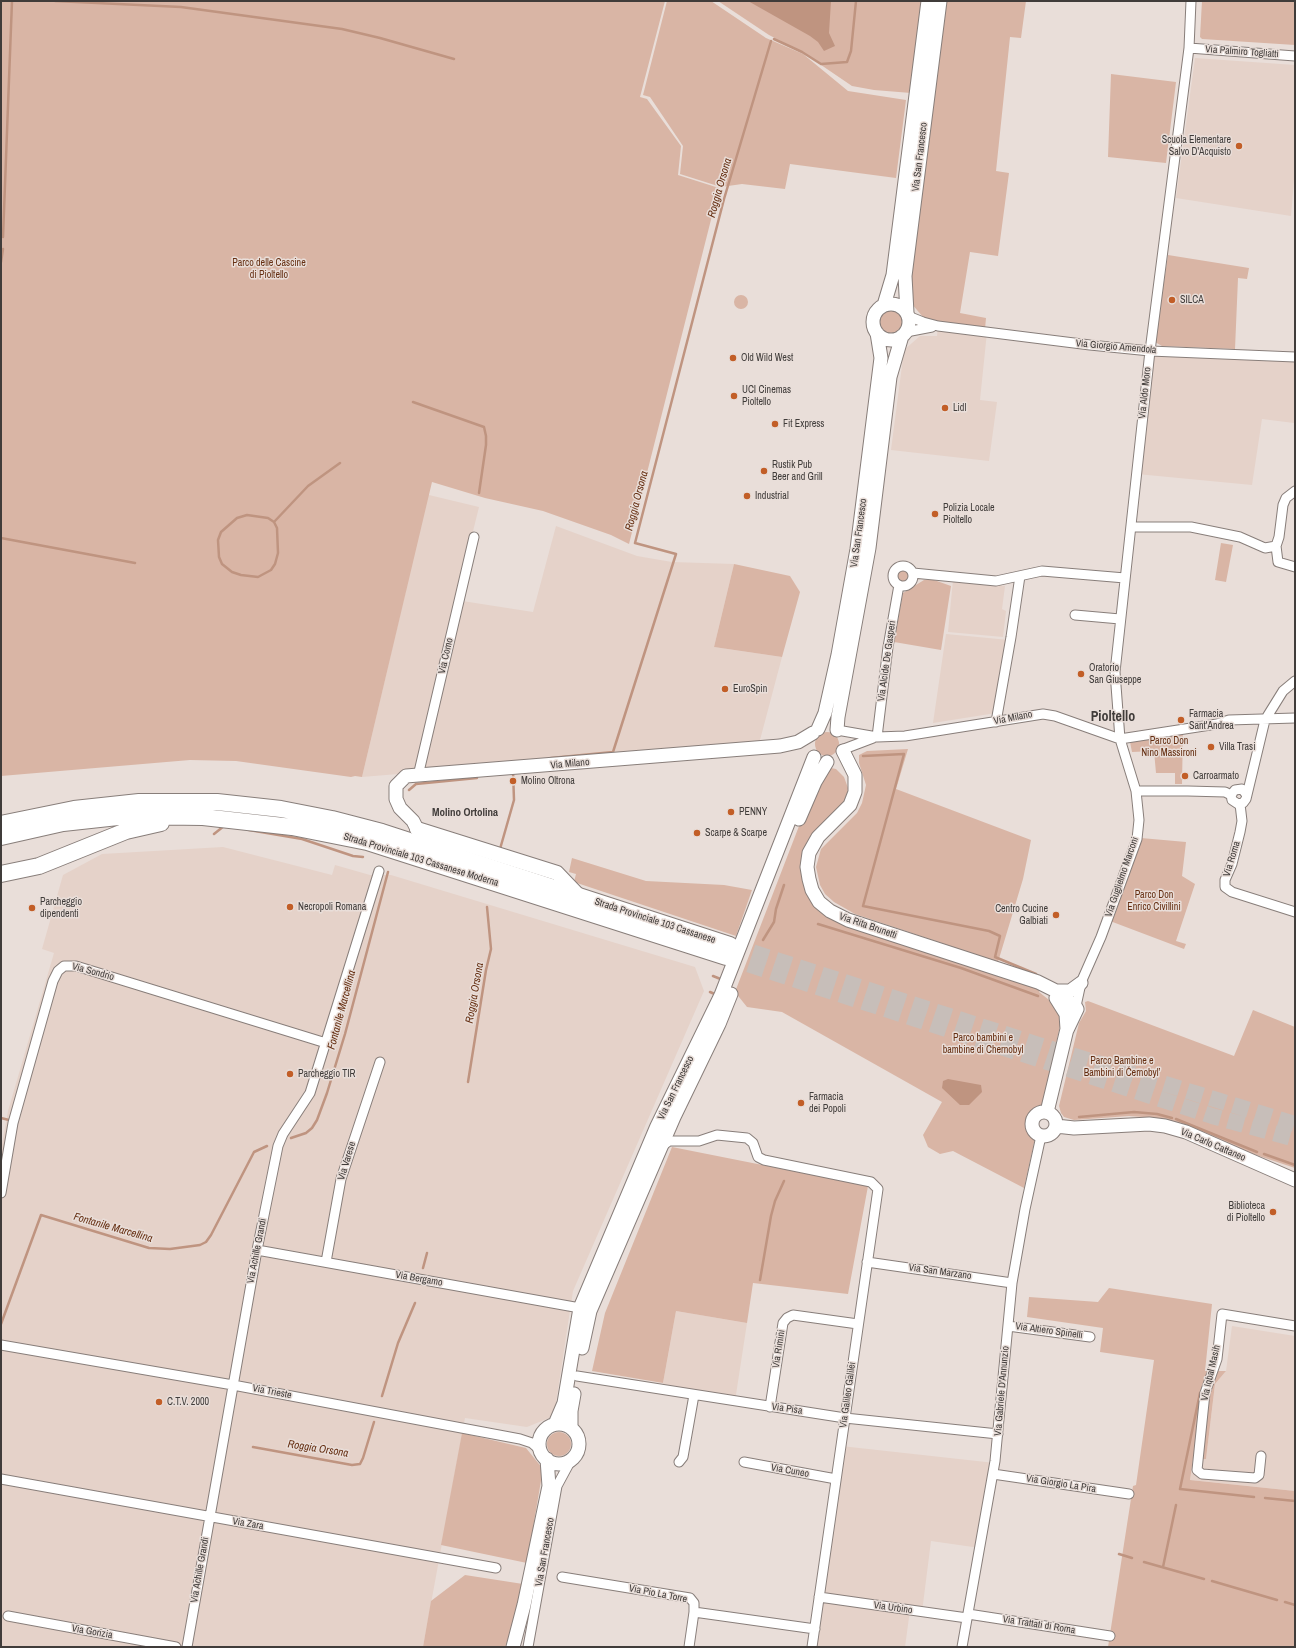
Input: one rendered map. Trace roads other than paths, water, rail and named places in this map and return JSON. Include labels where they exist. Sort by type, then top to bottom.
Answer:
[{"type":"highway","name":"Strada Provinciale 103 Cassanese Moderna","points":[[1,824],[61,811],[126,803],[197,801],[262,806],[307,813],[364,827],[580,897]]},
{"type":"highway","name":"Strada Provinciale 103 Cassanese Moderna","points":[[1,837],[63,823],[114,817],[190,816],[254,821],[317,831],[367,842],[622,924]]},
{"type":"highway","points":[[1,874],[25,870],[49,863],[133,829],[164,823],[196,822],[256,827],[345,843],[540,897]]},
{"type":"highway","name":"Strada Provinciale 103 Cassanese","points":[[580,897],[728,951],[622,924]]},
{"type":"main road","points":[[417,829],[556,873],[580,897]]},
{"type":"street","name":"Via San Francesco","points":[[884,305],[893,275],[928,1]]},
{"type":"street","name":"Via San Francesco","points":[[908,315],[905,276],[940,1]]},
{"type":"street","name":"Via Aldo Moro","points":[[1120,739],[1114,672],[1150,351],[1188,48],[1191,1]]},
{"type":"street","name":"Via Palmiro Togliatti","points":[[1188,48],[1295,56]]},
{"type":"street","points":[[884,305],[897,305],[908,315],[909,324],[904,334],[891,340],[883,338],[877,333],[873,325],[874,317],[877,311],[884,305]]},
{"type":"street","name":"Via Giorgio Amendola","points":[[908,315],[922,322],[938,326],[1150,351],[1295,357]]},
{"type":"street","name":"Via Giorgio Amendola","points":[[904,334],[938,326]]},
{"type":"street","name":"Via San Francesco","points":[[815,731],[825,713],[838,655],[857,549],[881,358],[877,333]]},
{"type":"street","name":"Via San Francesco","points":[[837,730],[869,548],[890,377],[904,334]]},
{"type":"street","points":[[1295,491],[1286,498],[1283,505],[1279,536],[1276,546],[1278,562],[1295,567]]},
{"type":"street","points":[[1131,527],[1191,527],[1240,537],[1265,548],[1276,546]]},
{"type":"street","name":"Via Como","points":[[412,776],[474,537]]},
{"type":"street","name":"Via Alcide De Gasperi","points":[[877,737],[888,647],[899,586],[893,577],[896,569],[906,566],[913,573],[996,581],[1042,571],[1124,578]]},
{"type":"street","points":[[899,586],[909,584],[912,581],[913,573]]},
{"type":"street","points":[[996,722],[1020,576]]},
{"type":"street","points":[[1075,615],[1120,619]]},
{"type":"street","points":[[1136,791],[1225,792],[1231,795],[1233,802],[1240,804],[1244,801],[1265,720],[1283,691],[1295,680]]},
{"type":"street","name":"Via Milano","points":[[837,730],[877,737],[905,736],[996,722],[1033,714],[1048,714],[1120,739],[1217,724],[1229,720],[1295,718]]},
{"type":"street","points":[[828,727],[837,730],[843,738],[843,750],[855,775],[856,786],[849,770],[830,761],[819,760],[812,754],[809,742],[815,731],[828,727]]},
{"type":"street","name":"Via Milano","points":[[412,776],[513,769],[780,746],[798,742],[815,731]]},
{"type":"street","name":"Via Milano","points":[[843,750],[877,737]]},
{"type":"street","name":"Via Guglielmo Marconi","points":[[1047,1112],[1060,1063],[1070,1009],[1101,937],[1137,839],[1139,820],[1136,791],[1120,739]]},
{"type":"street","name":"Via Milano","points":[[780,746],[812,754]]},
{"type":"street","points":[[830,761],[839,757],[843,750]]},
{"type":"street","name":"Via San Francesco","points":[[555,1424],[564,1403],[580,1308],[658,1126],[722,996],[812,754]]},
{"type":"street","name":"Via San Francesco","points":[[571,1428],[571,1411],[590,1311],[674,1117],[719,1024],[808,798],[830,761]]},
{"type":"street","points":[[412,776],[398,783],[395,790],[397,803],[413,821],[417,829]]},
{"type":"street","name":"Via Rita Brunetti","points":[[856,786],[854,797],[850,805],[820,836],[809,854],[807,867],[809,879],[815,895],[821,904],[830,911],[848,920],[1018,975],[1052,989],[1070,1009]]},
{"type":"street","points":[[1231,795],[1234,791],[1240,789],[1246,794]]},
{"type":"street","name":"Via Roma","points":[[1240,804],[1242,820],[1240,832],[1232,864],[1225,880],[1225,887],[1232,892],[1295,912]]},
{"type":"street","name":"Via Achille Grandi","points":[[187,1647],[257,1250],[278,1146],[283,1134],[310,1093],[379,871]]},
{"type":"street","name":"Via Sondrio","points":[[1,1193],[13,1123],[53,981],[58,971],[64,966],[76,966],[326,1043]]},
{"type":"street","points":[[1052,989],[1070,991],[1081,982]]},
{"type":"street","name":"Via Varese","points":[[326,1262],[341,1179],[380,1062]]},
{"type":"street","points":[[1047,1112],[1053,1116],[1056,1126],[1051,1134],[1041,1136],[1034,1131],[1033,1119],[1039,1113],[1047,1112]]},
{"type":"street","points":[[674,1117],[673,1128],[688,1140]]},
{"type":"street","name":"Via Carlo Cattaneo","points":[[1056,1126],[1074,1128],[1149,1124],[1165,1126],[1186,1132],[1295,1180]]},
{"type":"street","name":"Via Galileo Galilei","points":[[688,1140],[699,1141],[717,1135],[747,1138],[753,1143],[756,1154],[761,1159],[871,1182],[878,1189],[812,1647]]},
{"type":"street","name":"Via Gabriele D'Annunzio","points":[[962,1647],[993,1474],[1012,1283],[1025,1209],[1041,1136]]},
{"type":"street","points":[[661,1148],[670,1141],[688,1140]]},
{"type":"street","name":"Via Bergamo","points":[[257,1250],[580,1308]]},
{"type":"street","name":"Via San Marzano","points":[[867,1262],[1012,1283]]},
{"type":"street","name":"Via Iqbal Masih","points":[[1261,1456],[1259,1475],[1255,1478],[1202,1474],[1197,1470],[1205,1394],[1216,1361],[1222,1314],[1295,1326]]},
{"type":"street","name":"Via Rimini","points":[[770,1407],[783,1323],[787,1318],[793,1315],[858,1324]]},
{"type":"street","name":"Via Altiero Spinelli","points":[[1008,1326],[1090,1337]]},
{"type":"street","name":"Via Trieste","points":[[1,1345],[233,1385],[523,1439],[543,1454]]},
{"type":"street","name":"Via Pisa","points":[[577,1376],[845,1418],[998,1434]]},
{"type":"street","points":[[679,1462],[683,1457],[694,1395]]},
{"type":"street","points":[[555,1424],[563,1424],[571,1428],[577,1434],[579,1444],[577,1453],[567,1461],[554,1463],[543,1454],[539,1442],[542,1434],[546,1428],[555,1424]]},
{"type":"street","name":"Via San Francesco","points":[[513,1647],[524,1605],[549,1486],[549,1471],[543,1454]]},
{"type":"street","name":"Via San Francesco","points":[[549,1486],[567,1461]]},
{"type":"street","name":"Via San Francesco","points":[[528,1647],[557,1486],[567,1461]]},
{"type":"street","name":"Via Cuneo","points":[[744,1462],[836,1479]]},
{"type":"street","name":"Via Giorgio La Pira","points":[[993,1474],[1129,1494]]},
{"type":"street","name":"Via Zara","points":[[1,1480],[496,1568]]},
{"type":"street","name":"Via Pio La Torre","points":[[562,1577],[690,1598],[694,1603],[694,1612],[815,1629]]},
{"type":"street","name":"Via Urbino","points":[[819,1597],[968,1616]]},
{"type":"street","name":"Via San Francesco","points":[[509,1647],[524,1605]]},
{"type":"street","points":[[689,1647],[694,1612]]},
{"type":"street","name":"Via Gorizia","points":[[8,1616],[176,1647]]},
{"type":"street","name":"Via Trattati di Roma","points":[[968,1616],[1110,1636]]},
{"type":"waterway","points":[[3,237],[12,1]]},
{"type":"waterway","points":[[55,1],[181,7],[342,29],[454,59]]},
{"type":"waterway","points":[[774,39],[802,52],[821,64],[847,62],[851,51],[856,1]]},
{"type":"waterway","name":"Roggia Orsona","points":[[551,758],[613,752],[676,554],[635,543],[724,199],[771,41]]},
{"type":"waterway","points":[[1,262],[3,249]]},
{"type":"waterway","name":"Fontanile Marcellina","points":[[413,402],[484,427],[486,445],[479,493]]},
{"type":"waterway","points":[[274,522],[308,486],[340,463]]},
{"type":"waterway","points":[[247,515],[268,518],[274,522],[277,528],[278,553],[275,564],[271,570],[258,577],[241,575],[232,572],[222,564],[219,557],[218,540],[221,532],[237,518],[247,515]]},
{"type":"waterway","points":[[1,538],[135,563]]},
{"type":"waterway","points":[[863,756],[904,754],[863,906],[989,931],[1000,936],[995,957],[1036,974]]},
{"type":"waterway","name":"Roggia Orsona","points":[[500,849],[514,800],[513,771]]},
{"type":"waterway","name":"Fontanile Marcellina","points":[[409,790],[416,784],[477,778]]},
{"type":"waterway","points":[[214,834],[224,826]]},
{"type":"waterway","points":[[249,830],[302,839],[353,856],[363,857]]},
{"type":"waterway","name":"Fontanile Marcellina","points":[[291,1138],[306,1133],[312,1128],[317,1120],[327,1093],[345,1034],[388,872]]},
{"type":"waterway","points":[[763,940],[774,922],[776,909],[784,885]]},
{"type":"waterway","name":"Roggia Orsona","points":[[468,1082],[486,970],[491,949],[487,907]]},
{"type":"waterway","points":[[818,924],[961,968],[1038,996]]},
{"type":"waterway","points":[[713,976],[723,980]]},
{"type":"waterway","points":[[710,992],[717,995]]},
{"type":"waterway","points":[[1079,1117],[1134,1112],[1157,1114],[1172,1118]]},
{"type":"waterway","points":[[1,1118],[9,1120]]},
{"type":"waterway","points":[[1176,1119],[1257,1152]]},
{"type":"waterway","name":"Fontanile Marcellina","points":[[1,1324],[41,1215],[149,1248],[170,1249],[200,1245],[206,1242],[211,1235],[254,1152],[267,1146]]},
{"type":"waterway","points":[[1264,1154],[1295,1165]]},
{"type":"waterway","points":[[760,1280],[771,1216],[775,1201],[784,1181]]},
{"type":"waterway","name":"Roggia Orsona","points":[[423,1268],[427,1253]]},
{"type":"waterway","name":"Roggia Orsona","points":[[382,1396],[398,1343],[415,1303]]},
{"type":"waterway","points":[[1200,1393],[1180,1489],[1254,1497]]},
{"type":"waterway","name":"Roggia Orsona","points":[[253,1447],[352,1465],[360,1464],[374,1422]]},
{"type":"waterway","points":[[1265,1498],[1295,1501]]},
{"type":"waterway","points":[[1163,1567],[1176,1505]]},
{"type":"waterway","points":[[1119,1554],[1132,1558]]},
{"type":"waterway","points":[[1144,1562],[1204,1579]]},
{"type":"waterway","points":[[1212,1581],[1277,1600]]},
{"type":"waterway","points":[[1285,1602],[1295,1605]]},
{"type":"tunnel","points":[[730,945],[1039,1045],[1295,1124]]},
{"type":"tunnel","points":[[726,957],[1212,1116],[1295,1139]]},
{"type":"place","name":"Scuola Elementare Salvo D'Acquisto","points":[[1239,146]]},
{"type":"place","name":"SILCA","points":[[1172,300]]},
{"type":"place","name":"Old Wild West","points":[[733,358]]},
{"type":"place","name":"UCI Cinemas Pioltello","points":[[734,396]]},
{"type":"place","name":"Lidl","points":[[945,408]]},
{"type":"place","name":"Fit Express","points":[[775,424]]},
{"type":"place","name":"Rustik Pub Beer and Grill","points":[[764,471]]},
{"type":"place","name":"Industrial","points":[[747,496]]},
{"type":"place","name":"Polizia Locale Pioltello","points":[[935,514]]},
{"type":"place","name":"Oratorio San Giuseppe","points":[[1081,674]]},
{"type":"place","name":"EuroSpin","points":[[725,689]]},
{"type":"place","name":"Farmacia Sant'Andrea","points":[[1181,720]]},
{"type":"place","name":"Villa Trasi","points":[[1211,747]]},
{"type":"place","name":"Carroarmato","points":[[1185,776]]},
{"type":"place","name":"Molino Oltrona","points":[[513,781]]},
{"type":"place","name":"PENNY","points":[[731,812]]},
{"type":"place","name":"Scarpe & Scarpe","points":[[697,833]]},
{"type":"place","name":"Necropoli Romana","points":[[290,907]]},
{"type":"place","name":"Parcheggio dipendenti","points":[[32,908]]},
{"type":"place","name":"Centro Cucine Galbiati","points":[[1056,915]]},
{"type":"place","name":"Parcheggio TIR","points":[[290,1074]]},
{"type":"place","name":"Farmacia dei Popoli","points":[[801,1103]]},
{"type":"place","name":"Biblioteca di Pioltello","points":[[1273,1212]]},
{"type":"place","name":"C.T.V. 2000","points":[[159,1402]]},
{"type":"district","name":"Pioltello","points":[[1113,717]]},
{"type":"district","name":"Molino Ortolina","points":[[465,813]]},
{"type":"park label","name":"Parco delle Cascine di Pioltello","points":[[269,268]]},
{"type":"park label","name":"Parco Don Nino Massironi","points":[[1169,746]]},
{"type":"park label","name":"Parco Don Enrico Civillini","points":[[1154,900]]},
{"type":"park label","name":"Parco bambini e bambine di Chernobyl","points":[[983,1044]]},
{"type":"park label","name":"Parco Bambine e Bambini di Černobyl’","points":[[1122,1066]]}]
